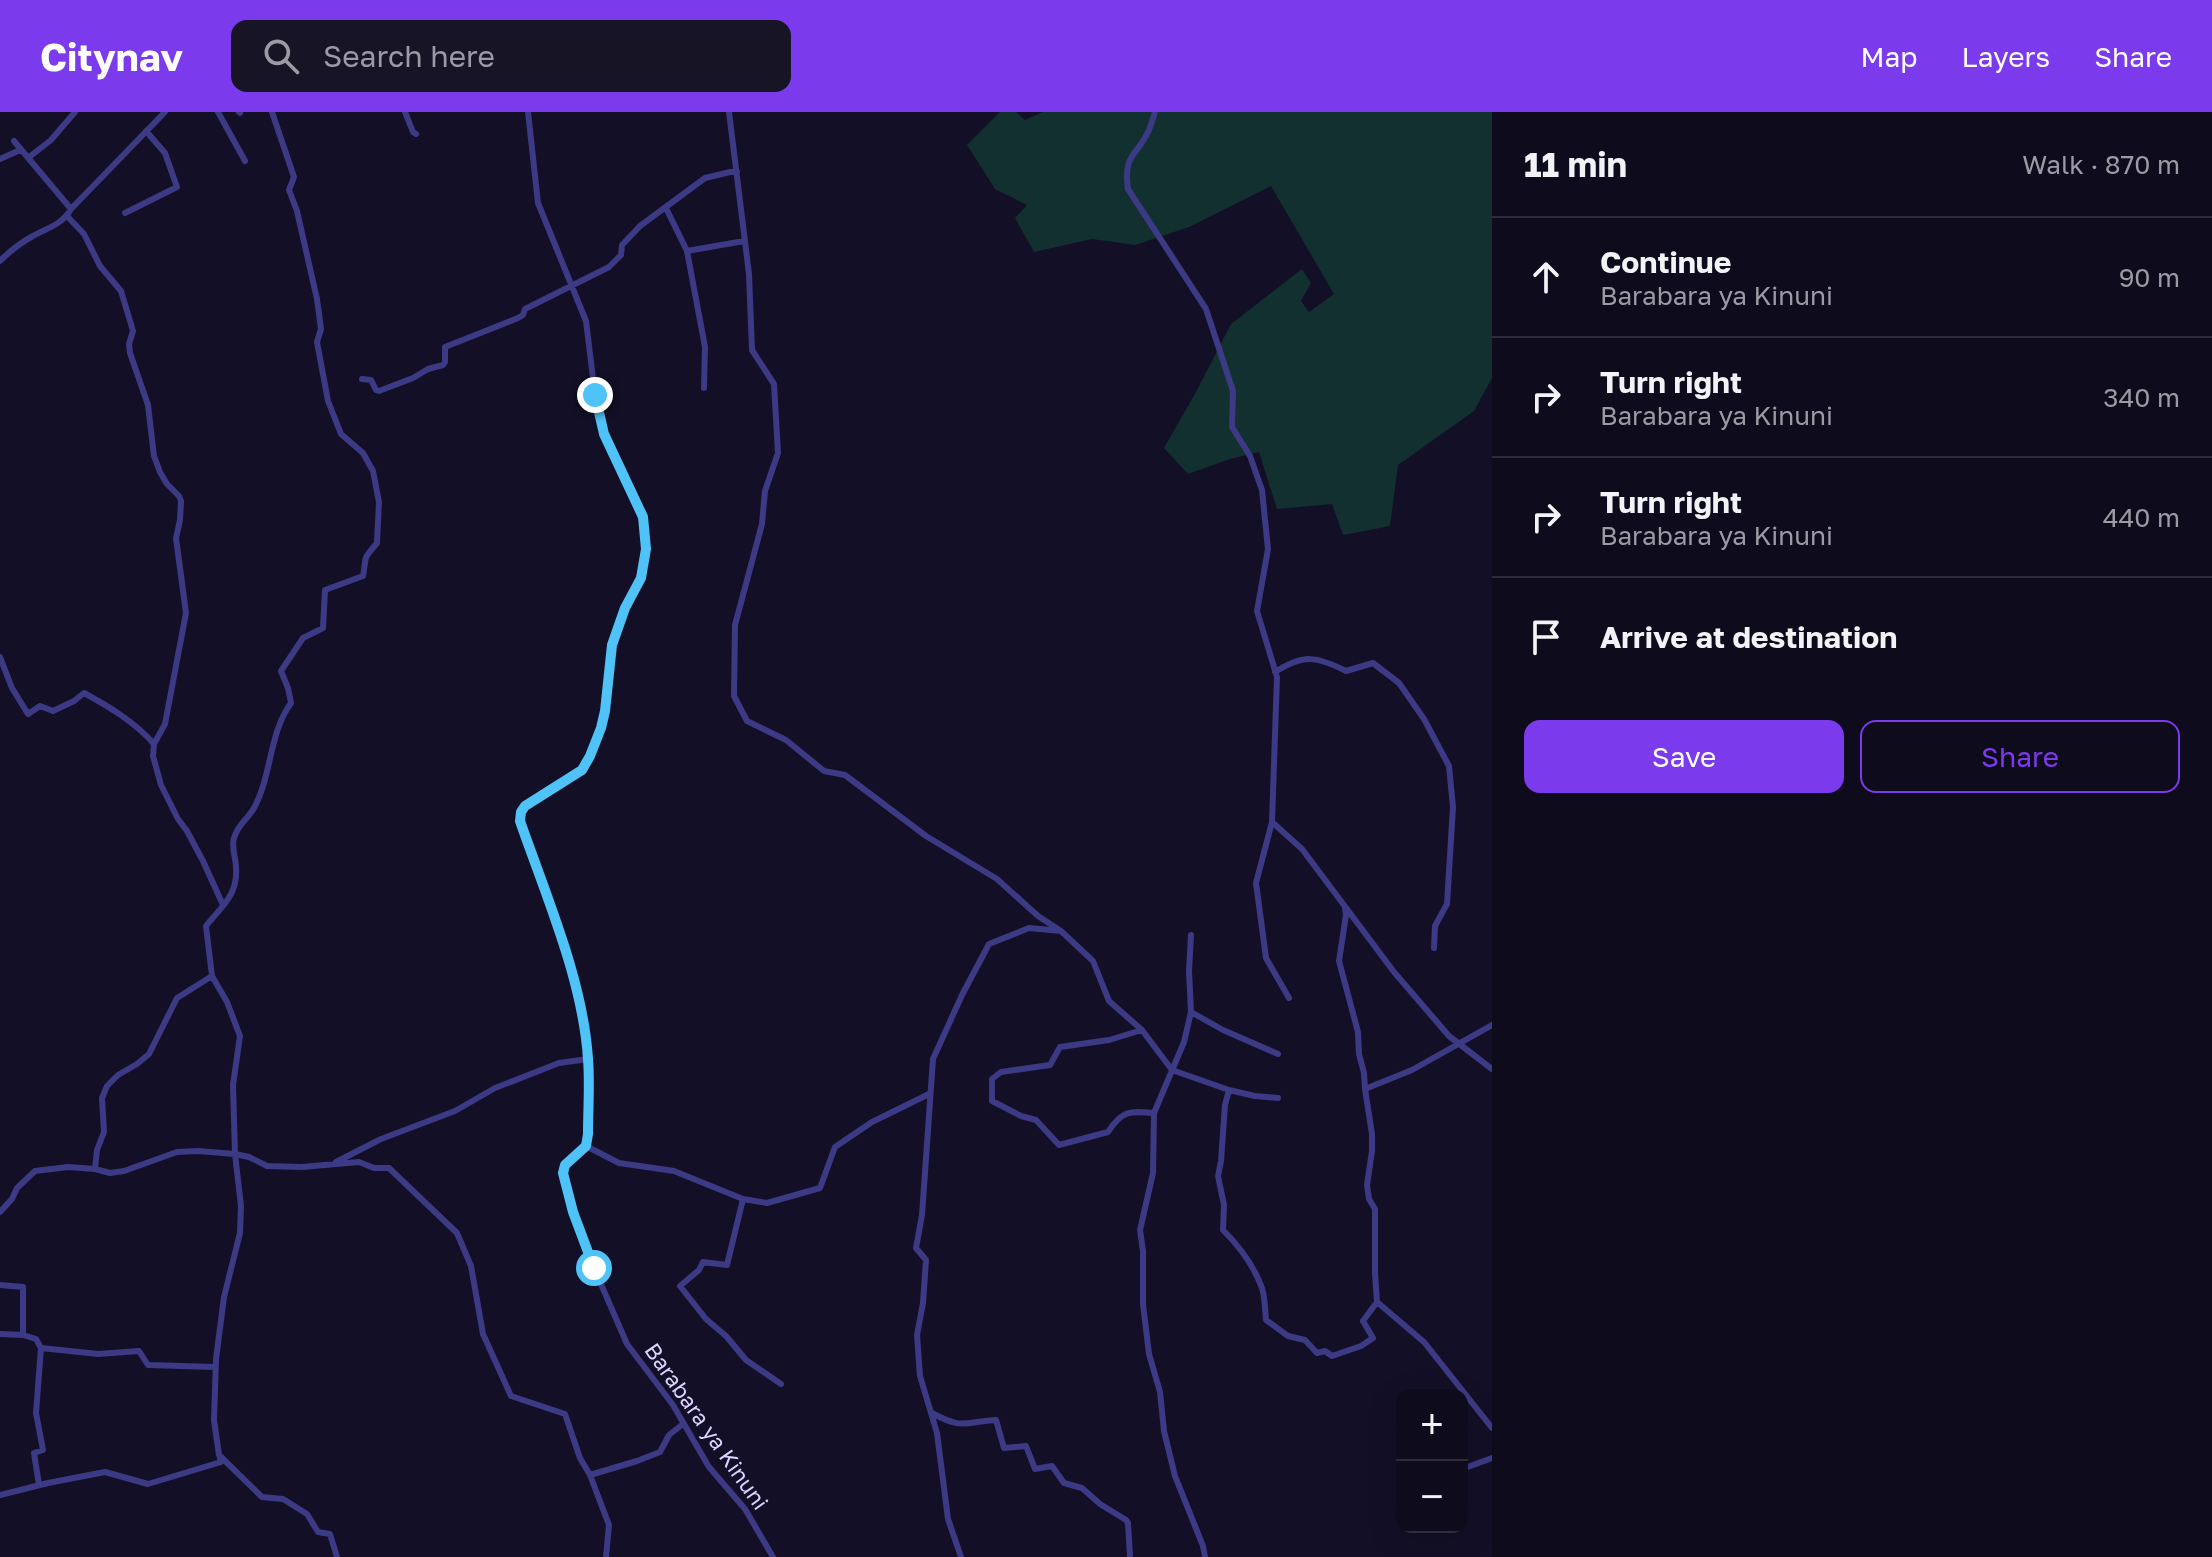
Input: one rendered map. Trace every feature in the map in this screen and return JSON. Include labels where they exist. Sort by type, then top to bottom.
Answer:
[{"type":"street","points":[[28,158],[51,140],[75,112]]},
{"type":"street","points":[[0,261],[36,234],[55,226],[165,112]]},
{"type":"street","points":[[218,112],[245,161]]},
{"type":"street","points":[[0,1495],[105,1472],[148,1484],[221,1462],[214,1420],[215,1367],[224,1297],[240,1233],[233,1085],[240,1036],[227,1002],[212,976],[206,926],[235,891],[232,841],[241,822],[254,810],[261,794],[282,715],[291,703],[281,671],[303,638],[323,628],[325,590],[363,576],[364,560],[377,543],[379,502],[373,471],[363,453],[341,434],[328,401],[317,342],[321,329],[317,299],[297,211],[289,190],[294,177],[272,112]]},
{"type":"street","points":[[405,112],[416,134]]},
{"type":"street","points":[[528,112],[538,203],[586,321],[595,395],[604,434],[643,517],[646,549],[641,578],[625,608],[612,645],[605,711],[590,756],[582,770],[525,806],[520,821],[543,883],[579,1001],[588,1059],[586,1146],[619,1163],[674,1171],[743,1199],[767,1203],[820,1188],[835,1147],[872,1122],[929,1094]]},
{"type":"street","points":[[729,112],[749,274],[752,350],[774,384],[778,453],[765,491],[762,524],[735,625],[734,696],[747,721],[786,740],[824,771],[845,775],[926,836],[997,879],[1038,916],[1061,931],[1093,961],[1109,1001],[1142,1030],[1172,1070],[1229,1090],[1278,1098]]},
{"type":"street","points":[[1155,112],[1148,132],[1128,163],[1128,189],[1206,309],[1233,391],[1232,427],[1250,456],[1262,490],[1268,549],[1257,611],[1275,672],[1276,692],[1272,822],[1256,883],[1266,958],[1289,998]]},
{"type":"street","points":[[125,213],[177,187],[165,153],[146,131]]},
{"type":"street","points":[[14,141],[69,212],[100,266],[121,291],[133,331],[130,353],[148,405],[154,456],[167,484],[181,501],[176,538],[186,613],[165,724],[154,744],[153,756],[161,785],[203,861],[223,905]]},
{"type":"street","points":[[0,159],[20,150]]},
{"type":"street","points":[[362,379],[371,380],[379,391],[443,365],[445,347],[518,318],[525,309],[609,267],[621,255],[622,245],[628,237],[640,226],[705,178],[737,172]]},
{"type":"street","points":[[666,208],[687,251],[705,347],[704,388]]},
{"type":"street","points":[[687,251],[744,241]]},
{"type":"street","points":[[0,657],[12,688],[28,714],[40,706],[53,711],[84,693],[124,717],[154,744]]},
{"type":"street","points":[[1275,672],[1294,660],[1323,659],[1346,671],[1373,663],[1399,683],[1424,719],[1449,766],[1453,807],[1447,904],[1435,926],[1434,948]]},
{"type":"street","points":[[1272,822],[1302,849],[1394,972],[1449,1036],[1492,1069]]},
{"type":"street","points":[[1229,1090],[1218,1176],[1224,1205],[1223,1230],[1252,1268],[1263,1290],[1266,1320],[1288,1336],[1305,1340],[1317,1353],[1325,1351],[1332,1356],[1361,1346],[1373,1338],[1363,1321],[1377,1302],[1375,1209],[1369,1199],[1367,1185],[1372,1134],[1364,1073],[1358,1032],[1339,961],[1346,915],[1344,904]]},
{"type":"street","points":[[961,1557],[948,1519],[937,1433],[920,1376],[917,1335],[926,1260],[916,1248],[922,1215],[933,1059],[989,944],[1029,928],[1061,931]]},
{"type":"street","points":[[1191,935],[1191,1012],[1184,1042],[1154,1113],[1153,1173],[1140,1230],[1143,1304],[1149,1354],[1160,1392],[1164,1431],[1175,1476],[1205,1557]]},
{"type":"street","points":[[95,1169],[97,1150],[104,1132],[102,1098],[107,1086],[149,1054],[177,998],[212,976]]},
{"type":"street","points":[[1191,1012],[1278,1054]]},
{"type":"street","points":[[1365,1089],[1412,1070],[1492,1025]]},
{"type":"street","points":[[1142,1030],[1109,1040],[1060,1047],[1050,1065],[1001,1072],[992,1079],[992,1101],[1036,1120],[1059,1145],[1108,1132],[1116,1120],[1130,1111],[1154,1113]]},
{"type":"street","points":[[333,1163],[381,1139],[455,1111],[495,1088],[559,1063],[588,1059]]},
{"type":"street","name":"Barabara ya Kinuni","points":[[586,1146],[565,1165],[563,1173],[573,1212],[627,1344],[673,1405],[709,1467],[745,1509],[773,1557]]},
{"type":"street","points":[[0,1212],[17,1188],[35,1171],[68,1167],[110,1173],[177,1152],[235,1154],[267,1166],[302,1167],[359,1162],[374,1168],[389,1168],[457,1233],[471,1266],[483,1334],[511,1396],[565,1414],[609,1525],[606,1557]]},
{"type":"street","points":[[743,1199],[727,1265],[703,1262],[699,1270],[680,1286],[706,1319],[726,1336],[746,1360],[781,1384]]},
{"type":"street","points":[[0,1285],[23,1287],[23,1335]]},
{"type":"street","points":[[1377,1302],[1424,1342],[1492,1428]]},
{"type":"street","points":[[0,1334],[36,1339],[41,1348],[36,1413],[43,1450],[34,1453],[39,1485]]},
{"type":"street","points":[[41,1348],[98,1354],[139,1351],[148,1365],[215,1367]]},
{"type":"street","points":[[932,1413],[962,1425],[996,1420],[1004,1448],[1026,1446],[1035,1469],[1052,1466],[1064,1483],[1082,1488],[1126,1520],[1130,1557]]},
{"type":"street","points":[[590,1475],[660,1452],[669,1435],[683,1424]]},
{"type":"street","points":[[219,1455],[262,1497],[283,1499],[307,1514],[318,1532],[330,1534],[337,1557]]},
{"type":"street","points":[[1468,1467],[1492,1458]]},
{"type":"green space","points":[[1000,112],[1016,112],[1025,120],[1043,112],[1492,112],[1492,378],[1474,411],[1398,465],[1390,526],[1343,535],[1332,504],[1277,509],[1259,452],[1188,474],[1164,448],[1231,324],[1302,269],[1311,283],[1301,301],[1309,312],[1334,294],[1271,186],[1189,227],[1135,245],[1092,239],[1034,252],[1015,218],[1027,205],[995,189],[967,145]]},
{"type":"route","points":[[594,1268],[573,1212],[563,1173],[565,1165],[586,1146],[588,1134],[588,1059],[583,1021],[543,883],[520,821],[525,806],[572,778],[582,770],[590,756],[605,711],[612,645],[625,608],[641,578],[646,549],[643,517],[604,434],[595,395]]}]
